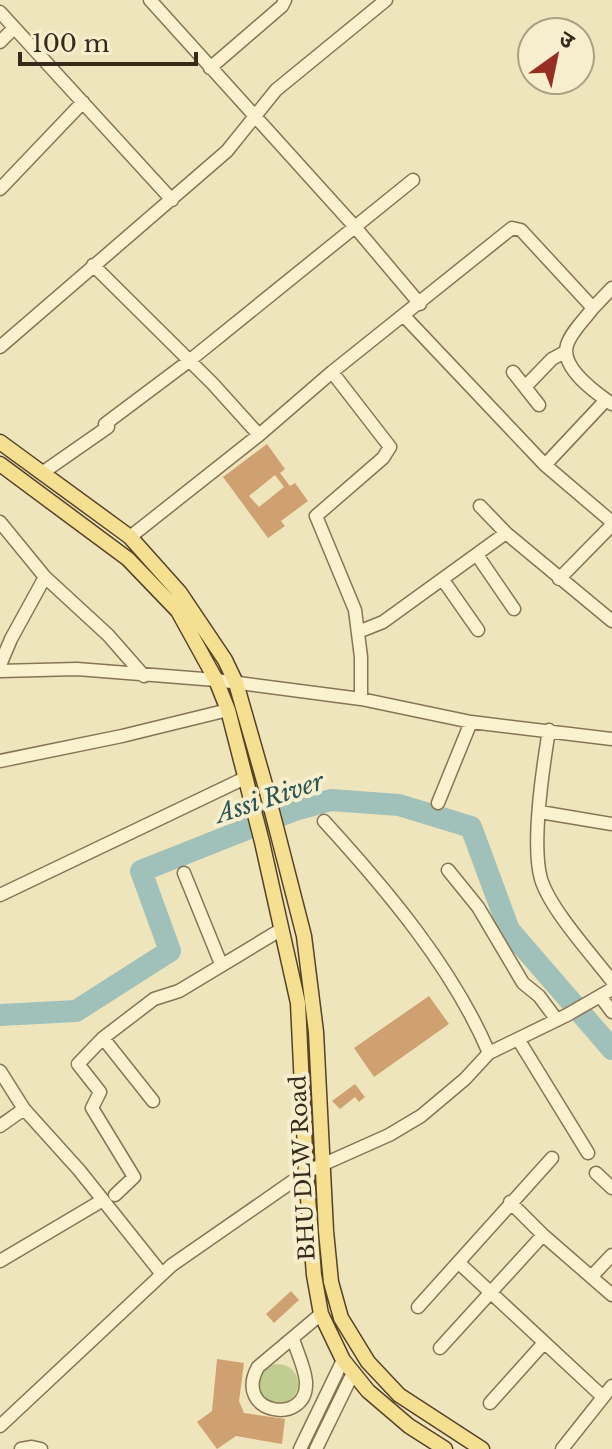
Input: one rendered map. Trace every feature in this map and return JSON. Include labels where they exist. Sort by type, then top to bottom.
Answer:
[{"type":"main road","name":"BHU DLW Road","points":[[0,442],[130,537],[199,619],[236,683],[304,936],[312,986],[325,1165],[326,1231],[331,1282],[341,1318],[368,1362],[399,1395],[482,1449]]},
{"type":"main road","name":"BHU DLW Road","points":[[0,464],[128,559],[178,611],[216,680],[228,710],[262,842],[298,1003],[306,1172],[314,1275],[321,1314],[343,1360],[368,1391],[409,1426],[445,1449]]},
{"type":"street","points":[[150,0],[355,227],[420,304]]},
{"type":"street","points":[[210,68],[282,6],[285,0]]},
{"type":"street","points":[[0,347],[227,151],[276,90],[386,0]]},
{"type":"street","points":[[0,12],[172,200]]},
{"type":"street","points":[[0,42],[14,28]]},
{"type":"street","points":[[2,182],[83,102]]},
{"type":"street","points":[[42,473],[107,426],[413,180]]},
{"type":"street","points":[[130,537],[507,231],[517,228],[593,308]]},
{"type":"street","points":[[93,265],[259,435]]},
{"type":"street","points":[[545,465],[609,402],[576,373],[565,352],[567,341],[612,288]]},
{"type":"street","points":[[404,316],[545,465],[612,523],[607,539],[559,579]]},
{"type":"street","points":[[525,387],[552,359],[565,352]]},
{"type":"street","points":[[332,372],[390,447],[383,458],[316,516],[355,610],[361,699]]},
{"type":"street","points":[[513,372],[539,405]]},
{"type":"street","points":[[480,506],[506,533],[612,621]]},
{"type":"street","points":[[0,522],[45,577],[108,635],[144,676]]},
{"type":"street","points":[[358,632],[383,622],[506,533]]},
{"type":"street","points":[[477,555],[514,609]]},
{"type":"street","points":[[45,577],[11,639],[0,668],[77,669],[309,690],[471,722],[612,739]]},
{"type":"street","points":[[443,580],[478,630]]},
{"type":"street","points":[[0,761],[228,710]]},
{"type":"street","points":[[438,803],[471,722]]},
{"type":"street","points":[[549,730],[537,860],[542,882],[612,981]]},
{"type":"street","points":[[0,895],[245,778]]},
{"type":"street","points":[[540,812],[612,824]]},
{"type":"street","points":[[324,821],[373,875],[415,930],[478,1025],[489,1053]]},
{"type":"street","points":[[448,870],[478,907],[523,983],[562,1018]]},
{"type":"street","points":[[184,873],[221,964]]},
{"type":"street","points":[[0,1261],[109,1197],[134,1177],[92,1108],[100,1092],[78,1064],[103,1038],[154,999],[179,991],[282,929]]},
{"type":"street","points":[[0,1426],[161,1273],[306,1172],[389,1135],[421,1116],[465,1079],[489,1053],[600,996],[612,1012]]},
{"type":"street","points":[[103,1038],[153,1101]]},
{"type":"street","points":[[518,1039],[588,1153]]},
{"type":"street","points":[[0,1071],[24,1109],[109,1197],[161,1273]]},
{"type":"street","points":[[0,1126],[24,1109]]},
{"type":"street","points":[[418,1307],[552,1158]]},
{"type":"street","points":[[596,1173],[612,1188]]},
{"type":"street","points":[[510,1202],[612,1295]]},
{"type":"street","points":[[440,1348],[543,1235]]},
{"type":"street","points":[[592,1276],[612,1255]]},
{"type":"street","points":[[459,1263],[603,1397]]},
{"type":"street","points":[[293,1339],[304,1375],[304,1393],[294,1406],[279,1411],[270,1409],[253,1392],[258,1367],[321,1314]]},
{"type":"street","points":[[490,1403],[543,1344]]},
{"type":"street","points":[[300,1449],[343,1360]]},
{"type":"street","points":[[316,1449],[353,1373]]},
{"type":"street","points":[[562,1449],[612,1386]]},
{"type":"street","points":[[21,1449],[41,1449]]},
{"type":"green space","points":[[278,1364],[292,1370],[298,1384],[292,1398],[278,1404],[264,1398],[258,1384],[264,1370]]},
{"type":"building","points":[[267,444],[285,469],[280,473],[290,486],[295,483],[308,501],[281,521],[285,526],[268,538],[223,477]],"holes":[[[275,475],[284,487],[259,507],[249,496]]]},
{"type":"building","points":[[429,996],[449,1024],[374,1077],[354,1048]]},
{"type":"building","points":[[355,1084],[365,1097],[359,1102],[355,1097],[340,1109],[332,1101]]},
{"type":"building","points":[[291,1291],[299,1300],[274,1323],[266,1314]]},
{"type":"building","points":[[217,1359],[244,1363],[239,1401],[244,1413],[285,1419],[282,1444],[236,1436],[217,1449],[197,1422],[212,1411]]},
{"type":"waterway","name":"Assi River","points":[[0,1015],[76,1011],[170,951],[141,871],[292,811],[331,800],[399,805],[471,827],[509,930],[612,1049]]}]
